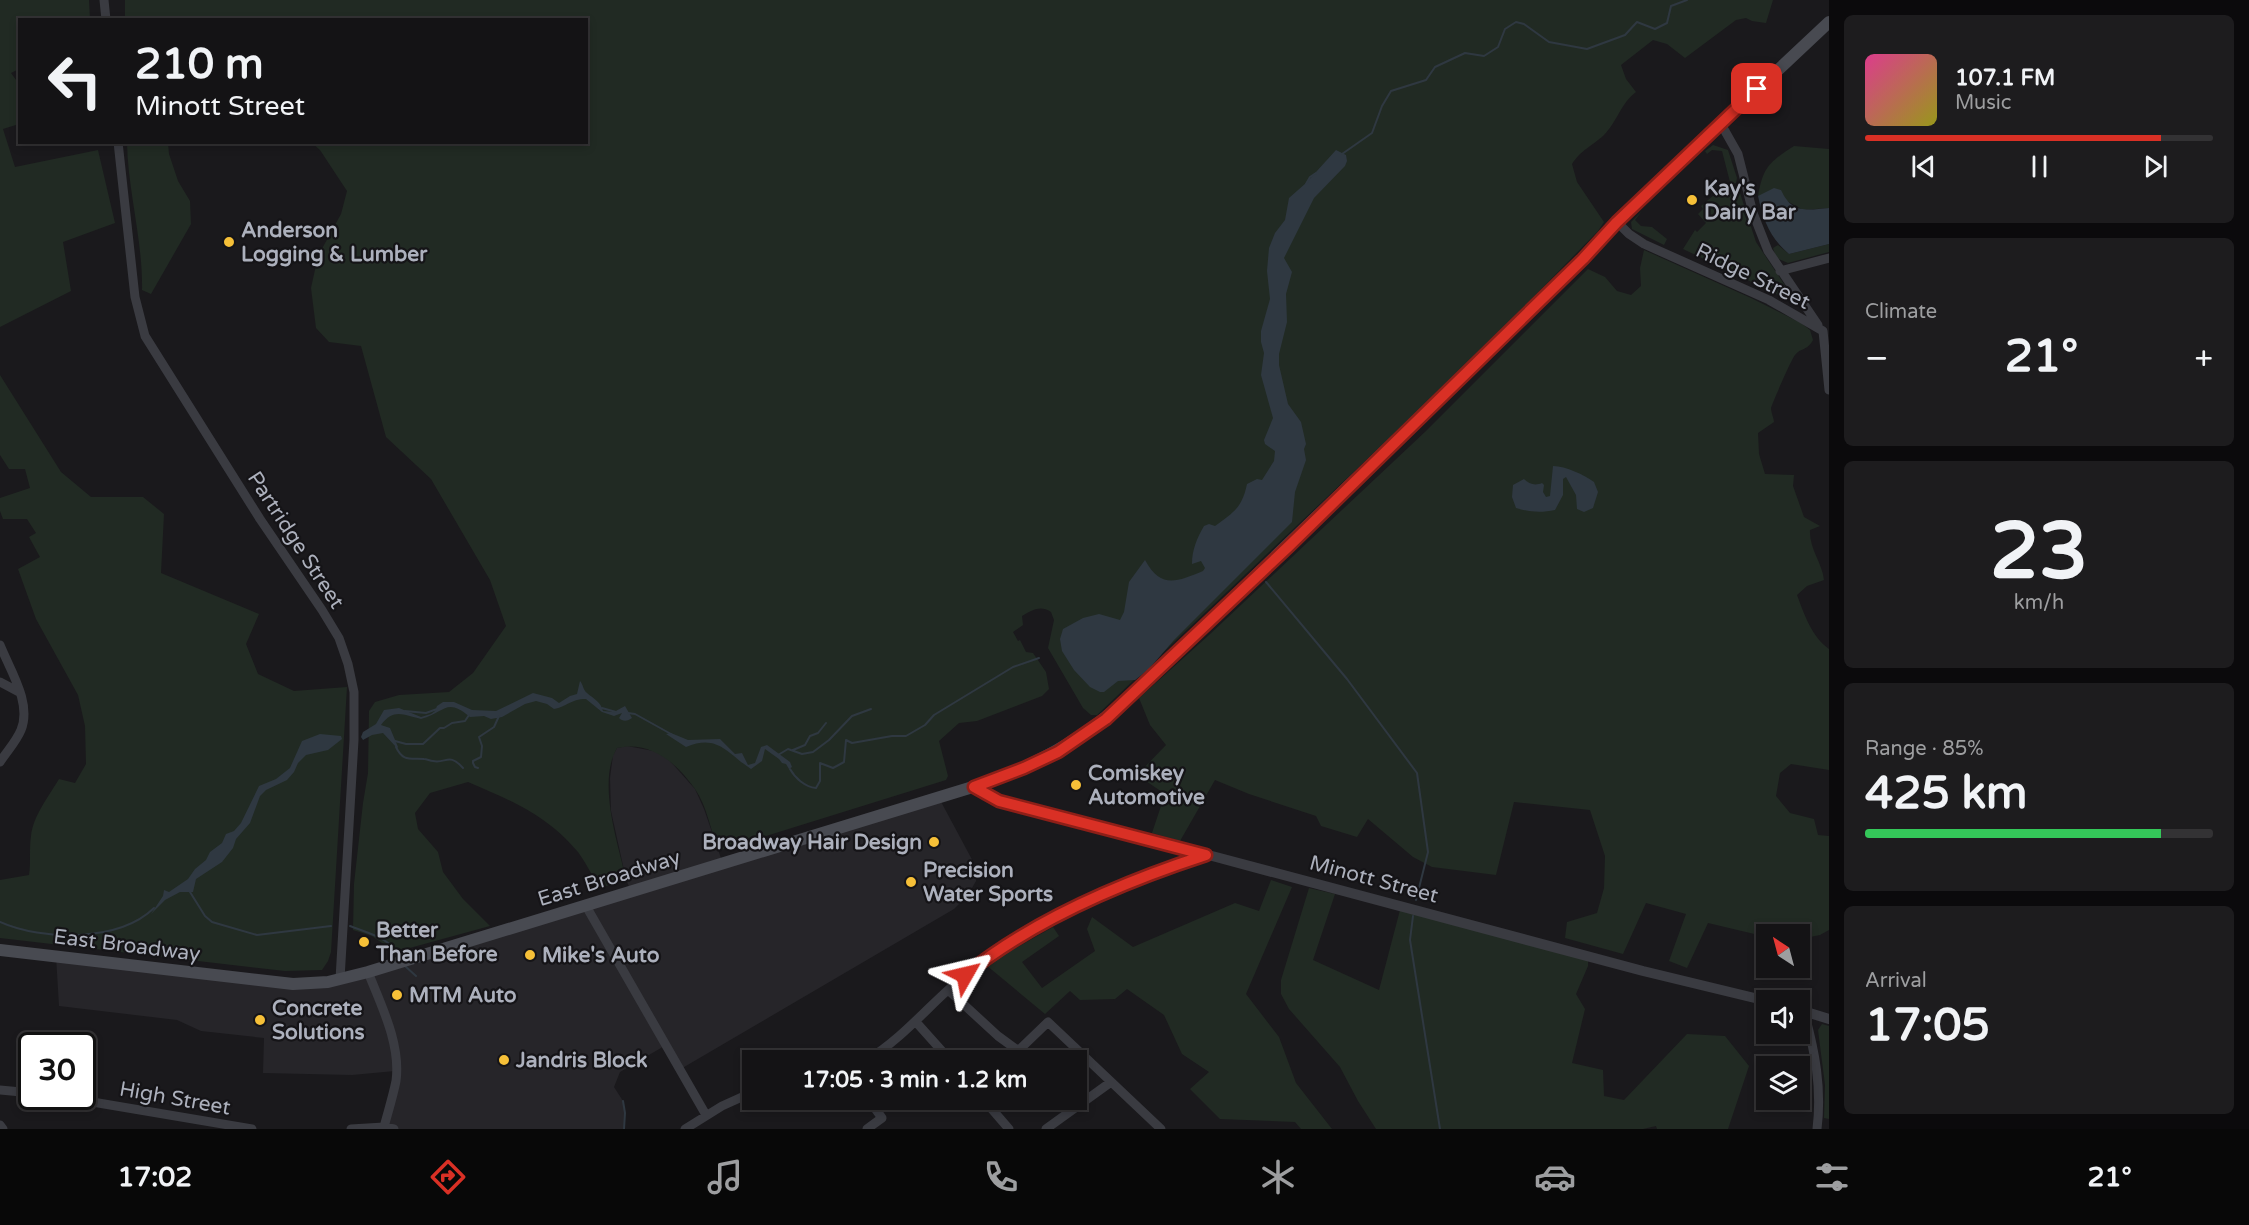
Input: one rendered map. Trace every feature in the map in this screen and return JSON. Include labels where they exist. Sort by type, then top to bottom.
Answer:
[{"type":"main road","name":"East Broadway","points":[[0,950],[293,984],[340,979],[974,787],[1058,752],[1106,719],[1289,546],[1583,259],[1617,222],[1829,22]]},
{"type":"street","points":[[104,0],[106,18]]},
{"type":"street","points":[[1721,124],[1738,154],[1756,223],[1768,251],[1826,335]]},
{"type":"street","name":"Partridge Street","points":[[118,144],[135,297],[145,336],[260,519],[322,610],[339,638],[348,664],[354,692],[354,740],[340,979]]},
{"type":"street","name":"Ridge Street","points":[[1617,222],[1644,244],[1769,300],[1826,335],[1829,390]]},
{"type":"street","points":[[1780,271],[1829,258]]},
{"type":"street","points":[[0,645],[24,709],[23,722],[17,738],[0,762]]},
{"type":"street","points":[[0,682],[19,692]]},
{"type":"street","name":"Minott Street","points":[[974,787],[999,801],[1646,972],[1756,998]]},
{"type":"street","points":[[880,1050],[916,1022],[948,990],[993,954],[1039,926],[1140,879],[1206,855]]},
{"type":"street","points":[[586,906],[706,1115]]},
{"type":"street","points":[[368,972],[394,1045],[396,1079],[384,1127]]},
{"type":"street","points":[[948,990],[998,1036],[1016,1049],[1020,1049],[1048,1022],[1161,1129]]},
{"type":"street","points":[[1810,1013],[1829,1019]]},
{"type":"street","points":[[916,1022],[941,1050]]},
{"type":"street","points":[[1810,1034],[1815,1049],[1820,1107],[1817,1129]]},
{"type":"street","points":[[1046,1129],[1111,1082]]},
{"type":"street","points":[[0,1090],[18,1092]]},
{"type":"street","points":[[685,1129],[706,1115],[742,1097]]},
{"type":"street","name":"High Street","points":[[96,1103],[252,1129]]},
{"type":"street","points":[[867,1129],[882,1118],[877,1110]]},
{"type":"street","points":[[993,1110],[1009,1129]]},
{"type":"street","points":[[0,1125],[3,1129]]},
{"type":"street","points":[[351,1129],[384,1127],[394,1129]]},
{"type":"shaded area","points":[[0,0],[89,0],[90,18],[18,18],[18,70],[11,73],[18,83],[18,124],[3,129],[15,167],[98,150],[115,223],[63,242],[71,291],[0,327]]},
{"type":"shaded area","points":[[125,0],[1773,0],[1766,23],[1746,18],[1736,20],[1685,58],[1667,44],[1653,40],[1621,65],[1626,79],[1636,92],[1626,102],[1604,135],[1583,151],[1572,164],[1577,182],[1604,222],[1598,231],[1477,355],[1097,715],[1091,715],[1083,708],[1048,648],[1054,620],[1051,612],[1033,610],[1022,616],[1023,625],[1013,632],[1026,652],[1033,653],[1046,672],[1049,689],[1042,696],[977,721],[959,723],[939,741],[948,776],[946,780],[718,851],[703,803],[680,770],[662,756],[641,747],[617,748],[611,762],[609,795],[614,831],[626,879],[601,888],[578,852],[566,839],[528,810],[468,782],[430,793],[415,813],[418,829],[438,852],[443,872],[463,899],[490,926],[395,952],[372,936],[353,930],[354,884],[368,773],[369,711],[375,702],[399,695],[449,692],[473,673],[506,626],[490,580],[431,479],[386,437],[361,346],[329,342],[316,328],[311,288],[318,256],[341,214],[347,191],[320,150],[313,144],[588,144],[588,18],[125,18]]},
{"type":"shaded area","points":[[127,144],[168,144],[178,181],[190,201],[191,224],[151,294],[142,290],[140,253]]},
{"type":"shaded area","points":[[1713,145],[1728,150],[1737,178],[1736,183],[1730,182],[1722,151],[1712,150],[1707,154],[1705,151]]},
{"type":"shaded area","points":[[1794,146],[1829,149],[1829,208],[1803,210],[1787,201],[1758,196],[1762,178],[1768,166]]},
{"type":"shaded area","points":[[1336,150],[1346,155],[1345,166],[1314,198],[1284,258],[1292,272],[1286,294],[1287,322],[1279,354],[1279,365],[1288,404],[1301,422],[1306,444],[1304,449],[1306,460],[1295,492],[1292,522],[1174,640],[1148,670],[1135,680],[1118,681],[1104,692],[1100,692],[1090,687],[1074,670],[1062,651],[1060,639],[1063,629],[1083,618],[1099,614],[1120,620],[1124,612],[1129,582],[1145,560],[1157,576],[1163,579],[1177,580],[1203,571],[1205,568],[1201,561],[1192,564],[1195,544],[1204,526],[1209,524],[1215,526],[1232,513],[1243,499],[1247,484],[1257,479],[1262,480],[1274,461],[1275,451],[1265,444],[1264,440],[1273,418],[1261,375],[1264,353],[1261,331],[1270,299],[1267,271],[1269,248],[1275,233],[1285,220],[1289,198]]},
{"type":"shaded area","points":[[1731,188],[1739,190],[1756,242],[1792,296],[1793,302],[1683,249],[1695,230],[1697,232],[1706,223],[1698,214],[1703,209],[1701,206],[1714,195]]},
{"type":"shaded area","points":[[1774,188],[1781,190],[1790,203],[1800,209],[1829,208],[1829,244],[1789,254],[1782,248],[1768,228],[1758,196]]},
{"type":"shaded area","points":[[1642,211],[1635,220],[1641,226],[1652,227],[1667,239],[1664,245],[1632,229],[1631,222]]},
{"type":"shaded area","points":[[1829,244],[1829,252],[1788,263],[1776,258],[1773,248],[1778,245],[1789,254]]},
{"type":"shaded area","points":[[1644,250],[1801,323],[1810,330],[1813,340],[1809,346],[1795,355],[1790,364],[1771,408],[1774,422],[1758,433],[1759,454],[1765,474],[1794,475],[1793,486],[1804,517],[1820,526],[1810,530],[1810,537],[1824,580],[1807,586],[1797,595],[1813,632],[1829,649],[1829,770],[1791,764],[1780,773],[1776,796],[1790,813],[1814,819],[1818,835],[1829,836],[1829,930],[1810,937],[1810,924],[1756,924],[1756,934],[1708,923],[1687,968],[1669,961],[1686,914],[1646,903],[1623,954],[1565,938],[1567,922],[1597,913],[1604,888],[1605,856],[1590,810],[1514,802],[1496,875],[1432,867],[1413,857],[1368,819],[1357,837],[1321,826],[1316,816],[1215,780],[1180,841],[1152,833],[1165,794],[1137,775],[1166,745],[1150,725],[1139,698],[1426,431],[1588,269],[1605,277],[1617,291],[1631,295],[1641,286],[1640,268]]},
{"type":"shaded area","points":[[0,375],[61,472],[91,497],[143,497],[164,514],[161,573],[259,614],[246,644],[258,674],[294,691],[347,687],[331,952],[322,970],[285,971],[0,938],[0,880],[29,875],[32,829],[38,814],[59,779],[75,783],[86,764],[85,726],[78,695],[36,619],[18,569],[40,557],[29,537],[36,533],[27,519],[3,519],[0,511],[0,498],[30,488],[25,469],[9,469],[0,455]]},
{"type":"shaded area","points":[[1553,466],[1575,471],[1594,482],[1598,492],[1593,508],[1584,512],[1577,509],[1576,495],[1566,477],[1563,479],[1563,495],[1555,510],[1535,512],[1516,508],[1512,497],[1513,485],[1524,479],[1532,484],[1542,483],[1546,497],[1550,496]]},
{"type":"shaded area","points":[[580,681],[586,692],[599,703],[603,711],[614,712],[625,706],[632,718],[624,721],[619,718],[622,713],[614,716],[602,712],[586,699],[576,700],[554,709],[536,701],[525,704],[502,717],[491,719],[484,716],[470,717],[451,707],[421,719],[399,714],[390,716],[381,725],[390,728],[397,748],[383,733],[363,740],[361,737],[363,732],[376,724],[384,710],[399,708],[421,717],[431,714],[443,702],[454,702],[472,710],[496,711],[533,693],[552,698],[559,703],[577,694]]},
{"type":"shaded area","points":[[671,733],[688,740],[720,739],[735,754],[742,753],[748,765],[755,763],[761,747],[767,745],[790,762],[792,767],[789,769],[786,764],[765,749],[762,761],[751,769],[722,747],[706,742],[686,747],[666,734]]},
{"type":"shaded area","points":[[320,734],[341,736],[342,739],[328,750],[306,755],[287,780],[266,790],[260,796],[250,823],[236,839],[233,848],[222,862],[196,879],[193,892],[180,892],[165,900],[151,914],[163,896],[164,890],[169,892],[188,879],[206,860],[210,852],[222,843],[226,834],[234,831],[241,823],[259,786],[276,779],[290,768],[302,741]]},
{"type":"shaded area","points":[[627,746],[659,752],[695,789],[723,864],[939,798],[976,867],[976,881],[968,895],[954,909],[679,1070],[666,1045],[620,1072],[614,1087],[623,1101],[624,1129],[394,1129],[384,1127],[395,1071],[352,1075],[263,1073],[264,1038],[201,1031],[177,1020],[59,1006],[56,956],[328,982],[631,892],[611,811],[610,778],[613,755],[617,748]]},
{"type":"shaded area","points":[[1271,880],[1292,887],[1246,994],[1279,1037],[1296,1083],[1332,1129],[1301,1129],[1295,1122],[1220,1119],[1190,1089],[1209,1072],[1182,1054],[1164,1015],[1127,989],[1115,999],[1080,1000],[1070,991],[1045,1014],[986,965],[1053,927],[1059,936],[1022,962],[1042,988],[1095,951],[1087,929],[1092,917],[1133,947],[1235,903],[1259,911]]},
{"type":"shaded area","points":[[1309,888],[1335,894],[1313,960],[1379,990],[1400,910],[1588,960],[1588,966],[1576,994],[1585,1009],[1572,1063],[1603,1070],[1604,1096],[1624,1100],[1687,1034],[1725,1036],[1749,1066],[1728,1129],[1657,1129],[1656,1126],[1643,1129],[1376,1129],[1340,1067],[1289,1009],[1281,994],[1281,980]]},
{"type":"shaded area","points":[[1822,1024],[1829,1026],[1829,1119],[1824,1118],[1825,1085],[1818,1030]]},
{"type":"waterway","points":[[1342,154],[1372,133],[1382,106],[1391,91],[1426,80],[1435,67],[1465,53],[1484,56],[1498,47],[1505,29],[1516,22],[1524,24],[1549,42],[1587,49],[1625,35],[1637,22],[1655,29],[1667,23],[1671,6],[1687,0]]},
{"type":"waterway","points":[[1306,184],[1316,173]]},
{"type":"waterway","points":[[1266,582],[1347,679],[1417,773],[1428,852],[1416,900]]},
{"type":"waterway","points":[[790,769],[801,782],[816,788],[820,781],[820,763],[833,768],[844,762],[846,740],[852,743],[906,736],[925,725],[934,715],[1013,667],[1039,658]]},
{"type":"waterway","points":[[602,708],[616,712]]},
{"type":"waterway","points":[[405,711],[426,713],[437,709]]},
{"type":"waterway","points":[[778,755],[788,749],[802,754],[813,752],[829,740],[852,716],[871,709]]},
{"type":"waterway","points":[[628,713],[635,714],[671,734]]},
{"type":"waterway","points":[[395,741],[406,744],[423,744],[440,728],[465,721],[469,715]]},
{"type":"waterway","points":[[478,768],[475,767],[473,761],[481,757],[482,746],[479,737],[494,727],[499,716]]},
{"type":"waterway","points":[[793,750],[805,745],[810,736],[818,733],[826,723]]},
{"type":"waterway","points":[[396,747],[401,755],[407,758],[437,762],[451,760],[463,768]]},
{"type":"waterway","points":[[190,892],[205,916],[212,922],[257,935],[331,926]]},
{"type":"waterway","points":[[0,922],[37,933],[80,935],[121,927],[139,919],[154,908]]},
{"type":"waterway","points":[[1413,916],[1410,940],[1440,1129]]},
{"type":"waterway","points":[[350,926],[386,941],[401,958]]},
{"type":"waterway","points":[[405,966],[416,976]]},
{"type":"waterway","points":[[623,1101],[624,1129]]},
{"type":"place","name":"Kay's Dairy Bar","points":[[1692,200]]},
{"type":"place","name":"Anderson Logging & Lumber","points":[[229,242]]},
{"type":"place","name":"Comiskey Automotive","points":[[1076,785]]},
{"type":"place","name":"Broadway Hair Design","points":[[934,842]]},
{"type":"place","name":"Precision Water Sports","points":[[911,882]]},
{"type":"place","name":"Better Than Before","points":[[364,942]]},
{"type":"place","name":"Mike's Auto","points":[[530,955]]},
{"type":"place","name":"MTM Auto","points":[[397,995]]},
{"type":"place","name":"Concrete Solutions","points":[[260,1020]]},
{"type":"place","name":"Jandris Block","points":[[504,1060]]},
{"type":"route","points":[[965,975],[1001,948],[1039,926],[1132,882],[1206,855],[999,801],[974,787],[1058,752],[1106,719],[1289,546],[1583,259],[1617,222],[1757,89]]}]
